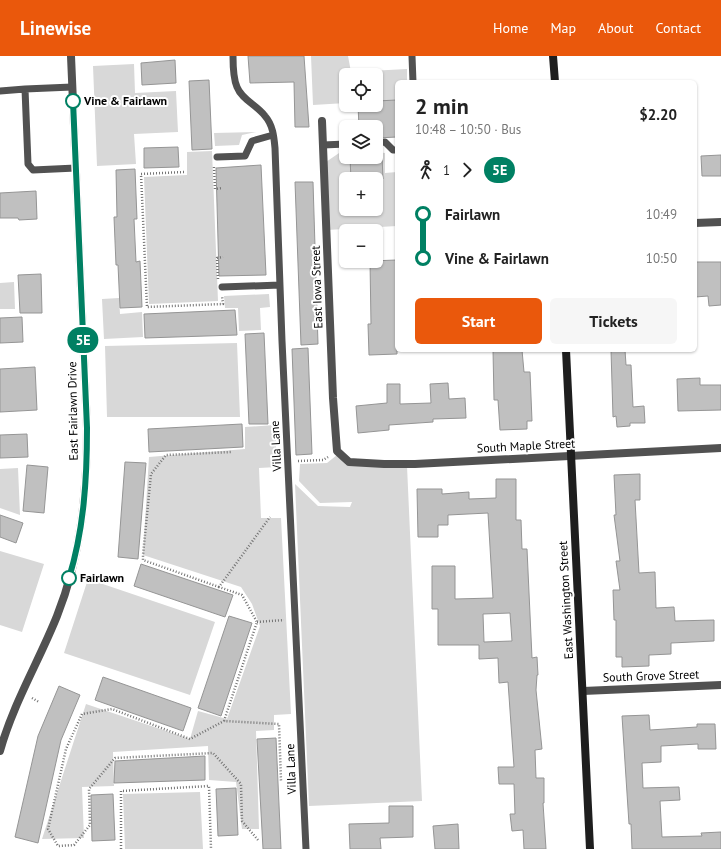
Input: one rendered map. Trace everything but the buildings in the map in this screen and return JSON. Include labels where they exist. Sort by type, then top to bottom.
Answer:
[{"type":"main road","points":[[553,56],[555,80]]},
{"type":"main road","name":"East Washington Street","points":[[566,352],[590,849]]},
{"type":"street","name":"East Fairlawn Drive","points":[[0,751],[17,703],[39,659],[57,614],[71,569],[84,506],[87,464],[87,428],[71,56]]},
{"type":"street","name":"East Iowa Street","points":[[322,121],[330,286],[333,398],[337,451]]},
{"type":"street","points":[[697,223],[721,222]]},
{"type":"street","name":"South Maple Street","points":[[337,451],[349,462],[384,464],[721,448]]},
{"type":"street","name":"South Grove Street","points":[[583,691],[721,684]]},
{"type":"lane","name":"Villa Lane","points":[[233,56],[236,87],[243,96],[265,116],[272,128],[275,148],[306,849]]},
{"type":"lane","points":[[412,56],[413,80]]},
{"type":"lane","points":[[0,91],[72,87]]},
{"type":"lane","points":[[25,89],[28,164],[33,170],[76,168]]},
{"type":"lane","points":[[217,157],[245,156],[252,140],[273,135]]},
{"type":"lane","points":[[383,142],[385,142],[393,150],[395,150]]},
{"type":"lane","points":[[322,145],[339,144]]},
{"type":"lane","points":[[222,287],[280,285]]},
{"type":"path","points":[[217,157],[214,166],[216,189],[222,188]]},
{"type":"path","points":[[184,172],[141,174],[147,307],[223,304],[222,287],[217,276],[217,258],[223,258]]},
{"type":"path","points":[[288,461],[323,460],[337,451]]},
{"type":"path","points":[[224,721],[257,622],[242,595],[143,560],[143,555],[151,474],[166,455],[231,452]]},
{"type":"path","points":[[218,587],[270,517]]},
{"type":"path","points":[[257,622],[295,620]]},
{"type":"path","points":[[258,840],[242,821],[241,784],[213,753],[115,758],[89,788],[90,825],[74,845],[58,846],[48,829],[66,749],[82,714],[112,709],[190,739],[224,721],[279,724],[281,781]]},
{"type":"path","points":[[121,849],[122,791],[209,786],[211,849]]},
{"type":"shaded area","points":[[311,56],[348,56],[350,68],[339,68],[339,103],[313,105]]},
{"type":"shaded area","points":[[134,64],[135,93],[176,91],[178,132],[134,134],[136,164],[97,166],[93,66]]},
{"type":"shaded area","points":[[407,69],[407,80],[395,80],[395,100],[383,101],[383,70]]},
{"type":"shaded area","points":[[256,132],[242,135],[239,145],[215,146],[214,133]]},
{"type":"shaded area","points":[[212,151],[218,301],[149,304],[144,177],[187,175],[187,152]]},
{"type":"shaded area","points":[[339,153],[339,164],[383,164],[383,153],[385,153],[385,173],[395,172],[395,226],[383,227],[383,224],[339,224],[339,229],[327,230],[323,164]]},
{"type":"shaded area","points":[[14,282],[15,309],[0,309],[0,283]]},
{"type":"shaded area","points":[[269,294],[270,307],[260,308],[261,330],[239,331],[238,308],[225,308],[224,296]]},
{"type":"shaded area","points":[[119,298],[120,314],[142,312],[143,337],[104,339],[102,299]]},
{"type":"shaded area","points":[[237,343],[240,417],[107,417],[105,346]]},
{"type":"shaded area","points":[[275,425],[277,467],[259,468],[261,518],[281,518],[291,714],[274,715],[274,730],[256,731],[259,829],[242,829],[236,782],[209,780],[208,746],[113,752],[114,786],[82,787],[84,838],[42,839],[86,704],[190,739],[198,711],[227,719],[260,626],[252,604],[241,587],[143,555],[149,457],[245,449],[245,427]]},
{"type":"shaded area","points":[[337,455],[346,465],[407,466],[422,801],[309,806],[295,484],[318,506],[350,507],[352,502],[320,503],[299,481],[300,464],[327,463]]},
{"type":"shaded area","points":[[18,468],[20,515],[0,508],[0,469]]},
{"type":"shaded area","points":[[0,551],[44,564],[22,632],[0,625]]},
{"type":"shaded area","points":[[88,579],[215,622],[190,695],[64,653]]},
{"type":"shaded area","points":[[200,792],[203,849],[125,849],[123,794]]},
{"type":"bus line","name":"5E","points":[[69,578],[79,536],[84,506],[87,464],[87,428],[73,101]]},
{"type":"place","name":"Vine & Fairlawn","points":[[73,101]]},
{"type":"place","name":"Fairlawn","points":[[69,578]]}]
